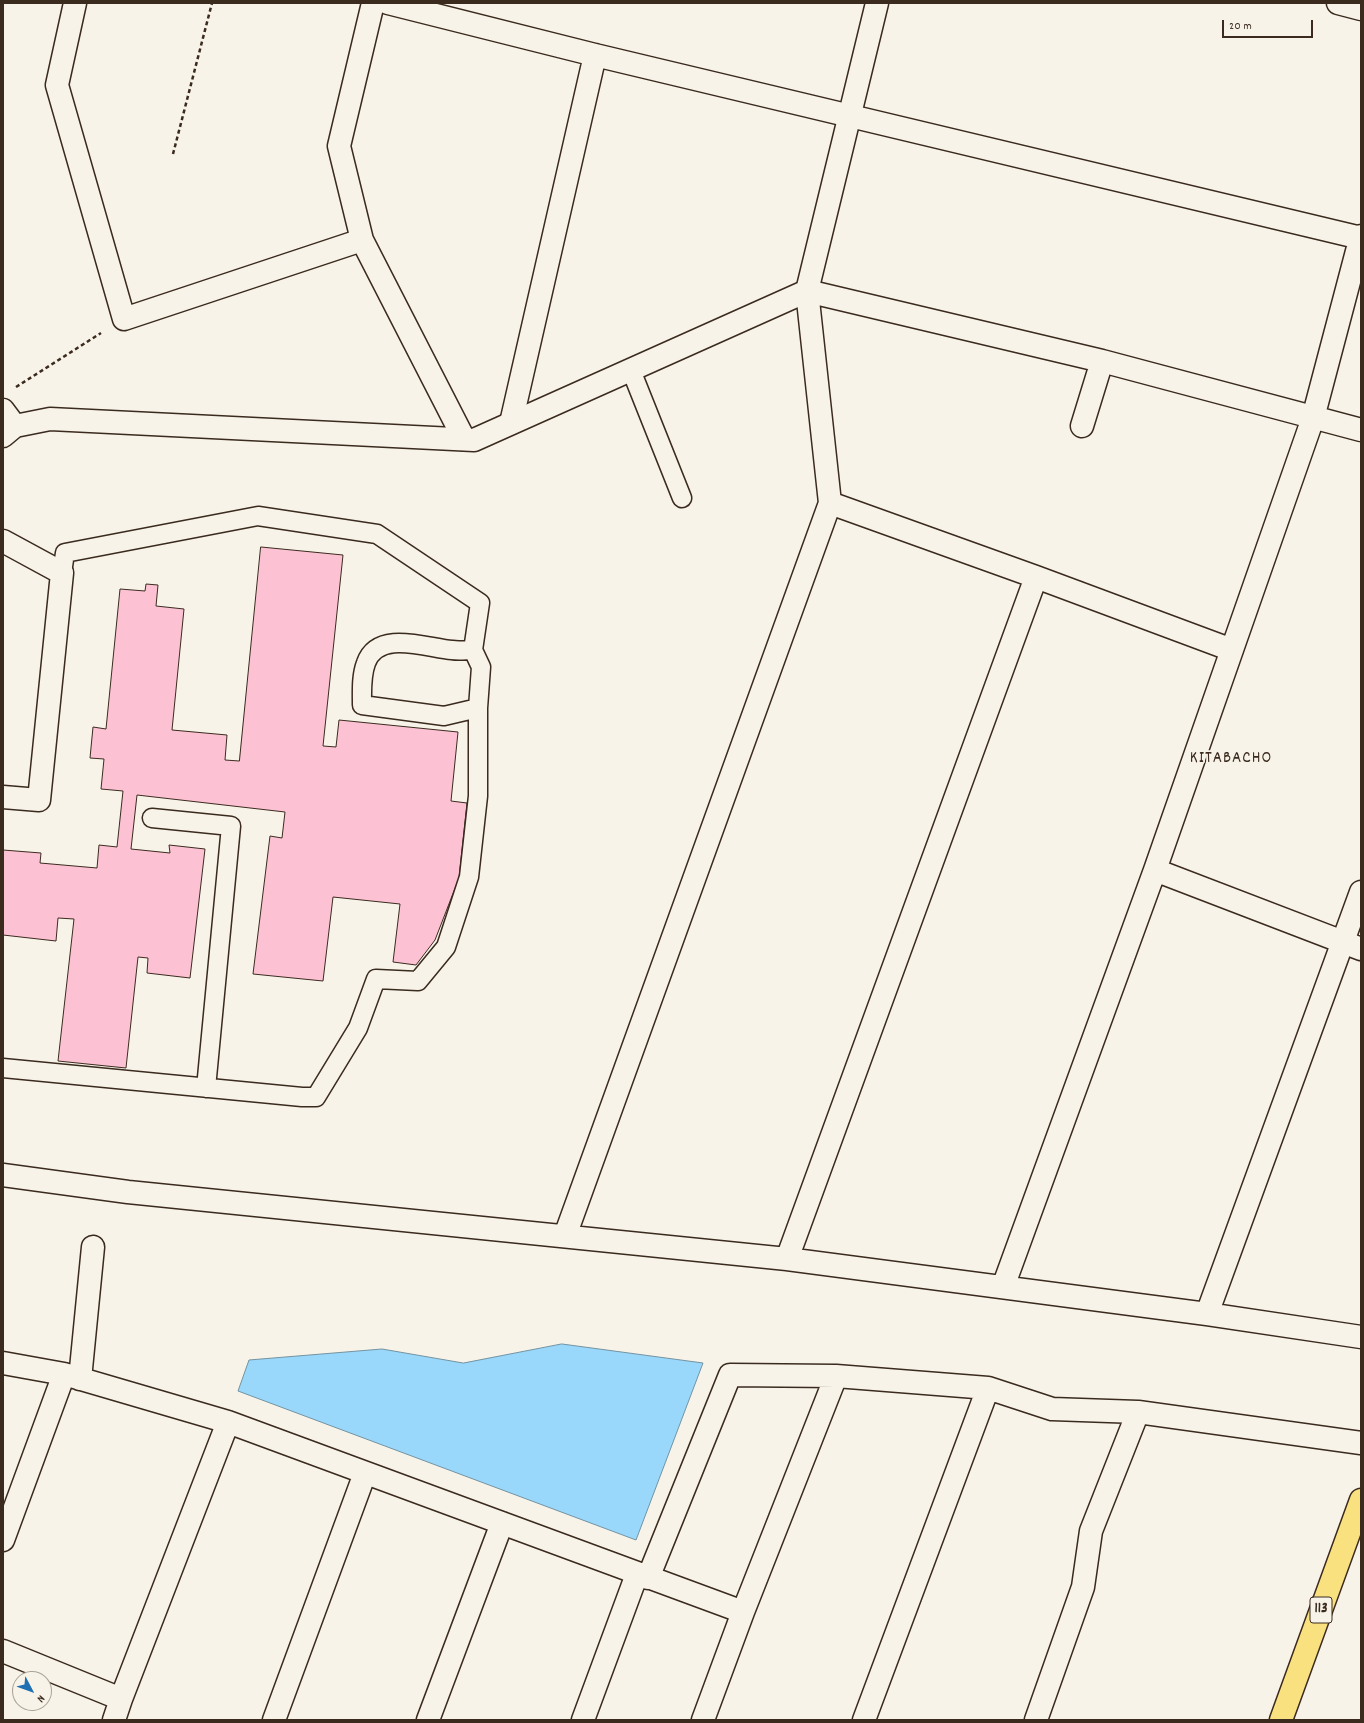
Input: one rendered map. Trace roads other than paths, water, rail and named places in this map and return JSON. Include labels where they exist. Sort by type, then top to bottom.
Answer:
[{"type":"highway","name":"113","points":[[1281,1720],[1361,1500]]},
{"type":"street","points":[[75,3],[57,85],[124,319],[362,240]]},
{"type":"street","points":[[374,3],[339,146],[362,240],[464,440]]},
{"type":"street","points":[[388,3],[595,55],[1361,237],[1313,418],[1155,870],[1003,1287]]},
{"type":"street","points":[[565,1236],[830,503],[808,291],[877,3]]},
{"type":"street","points":[[1338,3],[1361,9]]},
{"type":"street","points":[[511,423],[595,55]]},
{"type":"street","points":[[8,416],[474,440],[808,291],[1102,361],[1361,430]]},
{"type":"street","points":[[1082,426],[1102,361]]},
{"type":"street","points":[[830,503],[1036,577],[1232,650]]},
{"type":"street","points":[[3,540],[62,573],[39,800],[3,797]]},
{"type":"street","points":[[787,1259],[1036,577]]},
{"type":"street","points":[[1155,870],[1352,945]]},
{"type":"street","points":[[1207,1314],[1352,945],[1361,892]]},
{"type":"street","points":[[3,1175],[128,1192],[787,1259],[1207,1314],[1361,1337]]},
{"type":"street","points":[[3,1540],[72,1376],[93,1247]]},
{"type":"street","points":[[3,1363],[72,1376],[228,1422],[742,1612]]},
{"type":"street","points":[[583,1720],[643,1576],[730,1375],[836,1376],[988,1388],[1052,1409],[1138,1412],[1361,1444]]},
{"type":"street","points":[[703,1720],[742,1612],[836,1376]]},
{"type":"street","points":[[864,1720],[988,1388]]},
{"type":"street","points":[[1036,1720],[1083,1587],[1091,1531],[1138,1412]]},
{"type":"street","points":[[114,1720],[121,1698],[228,1422]]},
{"type":"street","points":[[274,1720],[365,1473]]},
{"type":"street","points":[[428,1720],[502,1523]]},
{"type":"street","points":[[3,1651],[121,1698]]},
{"type":"lane","points":[[631,370],[682,498]]},
{"type":"lane","points":[[3,1068],[302,1098],[316,1097],[358,1028],[376,979],[418,981],[446,946],[470,877],[478,796],[478,708],[481,667],[473,650],[480,603],[377,534],[258,516],[65,553],[62,573]]},
{"type":"lane","points":[[473,650],[452,650],[427,645],[394,643],[375,649],[366,662],[363,678],[362,705],[444,716],[478,708]]},
{"type":"lane","points":[[152,818],[231,826],[206,1088]]},
{"type":"water","points":[[562,1344],[703,1363],[636,1540],[238,1391],[249,1360],[382,1349],[463,1363]]},
{"type":"district","name":"KITABACHO","points":[[1231,760]]}]
